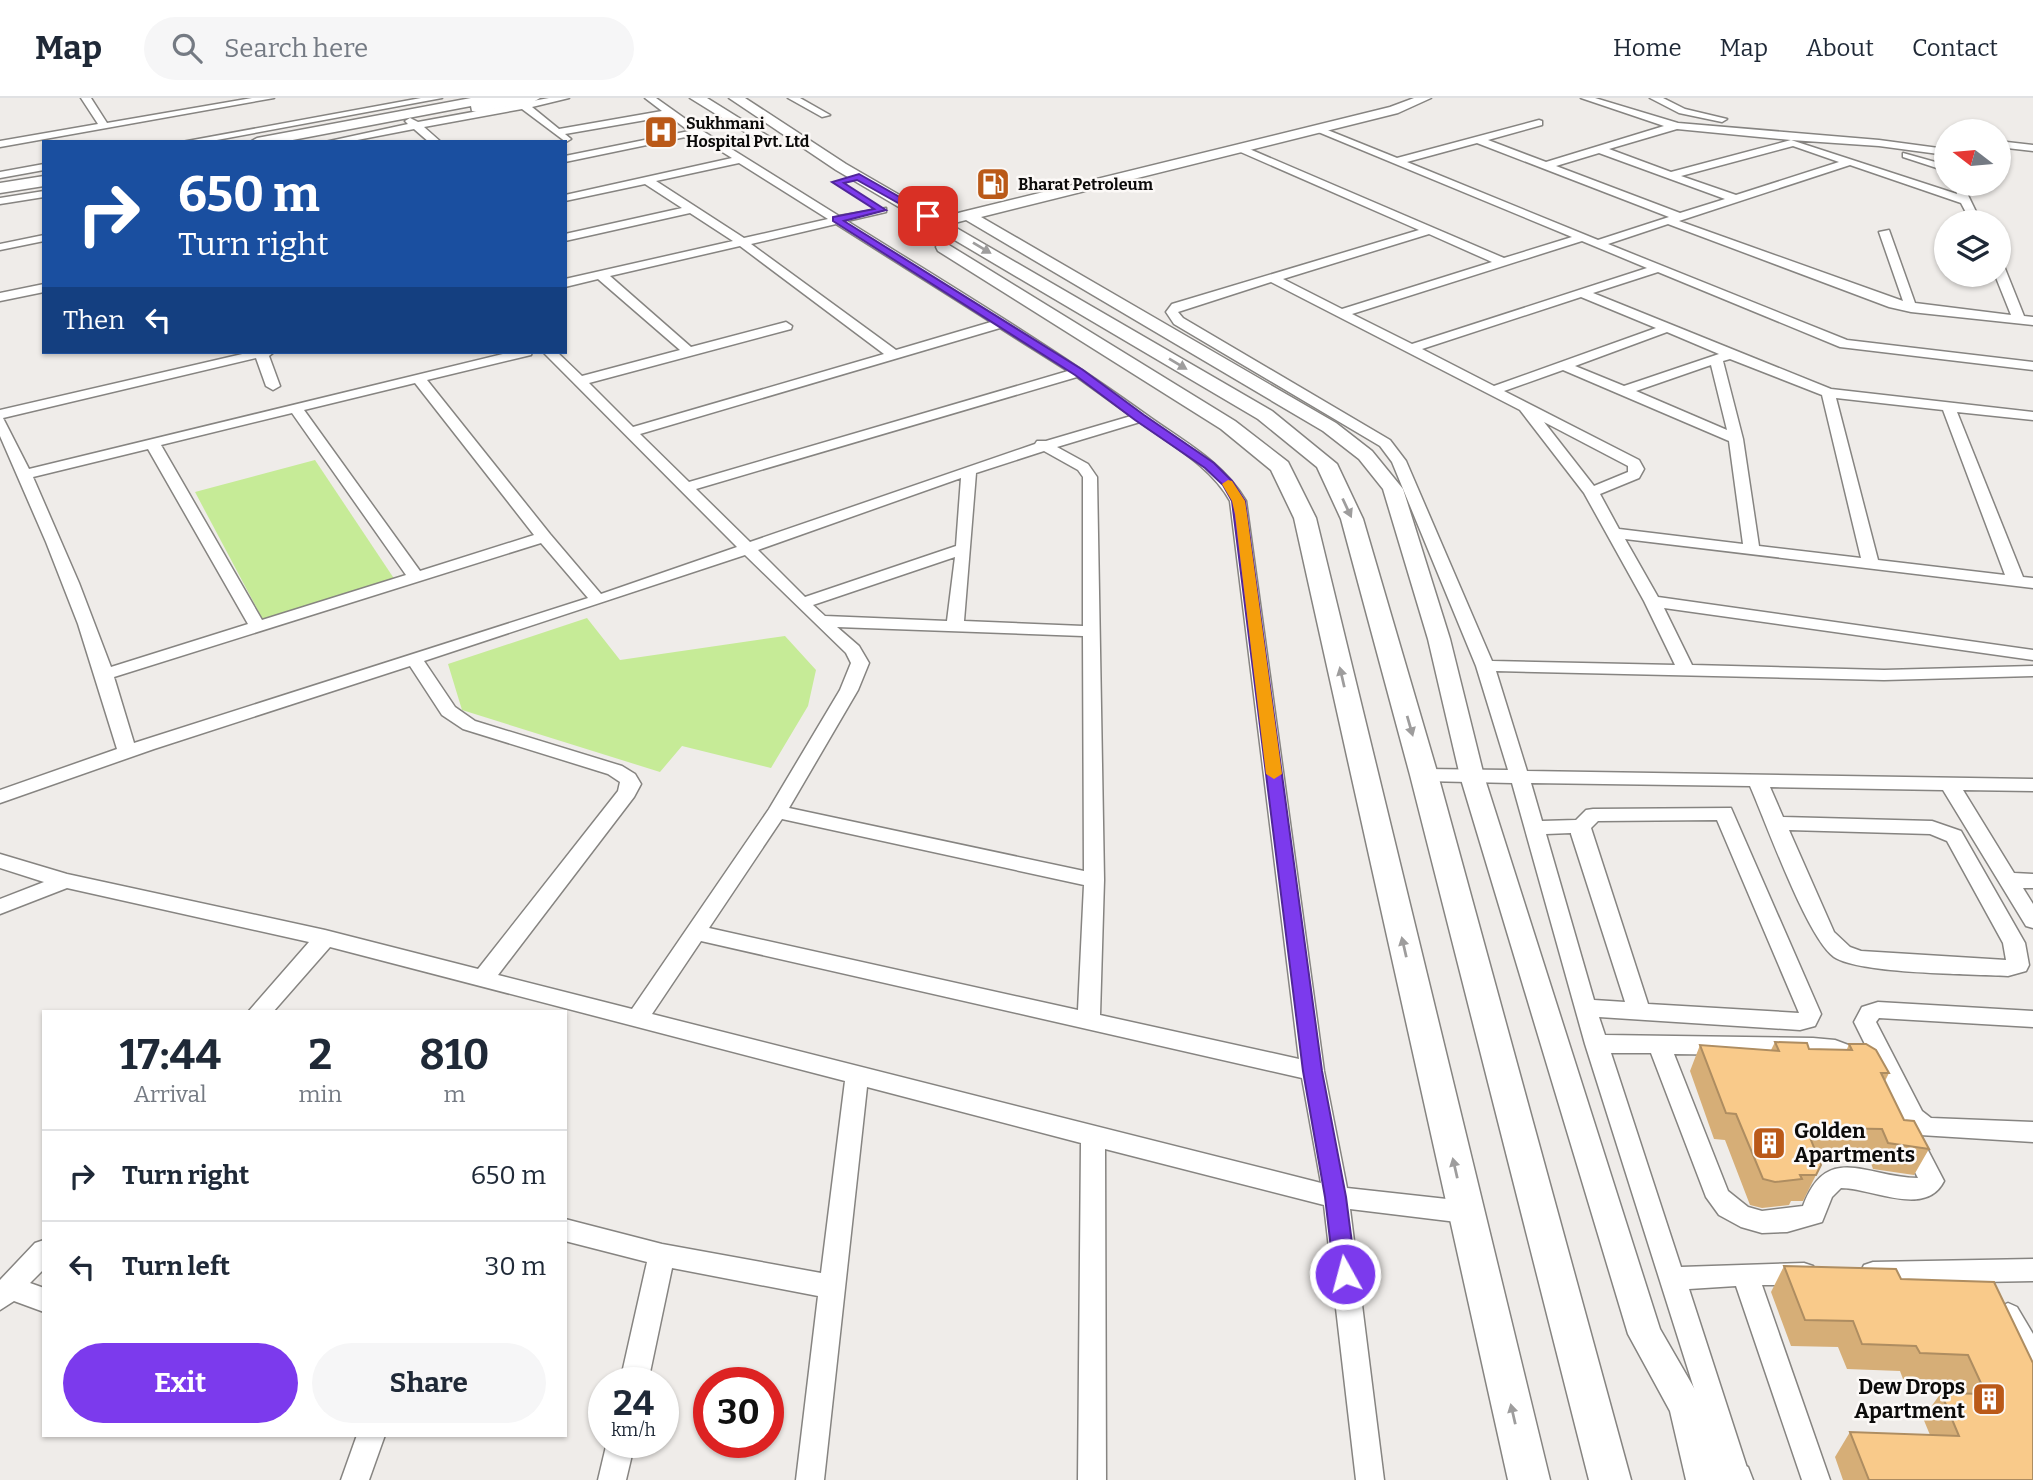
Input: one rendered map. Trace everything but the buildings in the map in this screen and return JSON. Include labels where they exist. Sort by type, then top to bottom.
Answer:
[{"type":"main road","points":[[309,140],[409,120],[494,98]]},
{"type":"main road","points":[[679,98],[700,100],[784,150]]},
{"type":"main road","points":[[736,98],[846,183],[1227,425],[1280,467],[1305,518],[1529,1480]]},
{"type":"main road","points":[[271,140],[529,102]]},
{"type":"main road","points":[[0,188],[42,181]]},
{"type":"main road","points":[[846,183],[939,223],[1265,415],[1326,464],[1352,519],[1424,775],[1610,1480]]},
{"type":"main road","points":[[0,199],[42,191]]},
{"type":"main road","points":[[1055,317],[1085,309]]},
{"type":"street","points":[[88,98],[104,126]]},
{"type":"street","points":[[0,144],[269,98]]},
{"type":"street","points":[[198,140],[437,98]]},
{"type":"street","points":[[529,102],[564,98]]},
{"type":"street","points":[[650,98],[697,132],[1079,372],[1139,418],[1209,466],[1228,483],[1238,501],[1312,1071],[1336,1197],[1370,1480]]},
{"type":"street","points":[[793,98],[825,115]]},
{"type":"street","points":[[939,223],[1394,110],[1425,98]]},
{"type":"street","points":[[1586,98],[1618,109],[1651,102],[1704,117],[1739,121]]},
{"type":"street","points":[[529,102],[557,132],[586,155]]},
{"type":"street","points":[[1651,102],[1675,126]]},
{"type":"street","points":[[206,109],[215,117]]},
{"type":"street","points":[[557,132],[670,113]]},
{"type":"street","points":[[337,140],[409,120],[434,140]]},
{"type":"street","points":[[1751,122],[1919,136]]},
{"type":"street","points":[[1399,161],[1539,123]]},
{"type":"street","points":[[223,125],[231,134]]},
{"type":"street","points":[[1544,166],[1675,126],[1773,137],[1861,141],[1934,150]]},
{"type":"street","points":[[1316,129],[1856,347],[2033,366]]},
{"type":"street","points":[[567,159],[697,132]]},
{"type":"street","points":[[1773,137],[1964,200]]},
{"type":"street","points":[[1479,140],[1882,300],[1912,308],[2033,321]]},
{"type":"street","points":[[1861,141],[1934,164]]},
{"type":"street","points":[[1671,175],[1792,143]]},
{"type":"street","points":[[2011,145],[2033,148]]},
{"type":"street","points":[[1240,149],[1502,262]]},
{"type":"street","points":[[1601,150],[1733,198]]},
{"type":"street","points":[[567,198],[743,159]]},
{"type":"street","points":[[1600,243],[1849,162]]},
{"type":"street","points":[[0,175],[42,167]]},
{"type":"street","points":[[648,181],[742,242],[892,354]]},
{"type":"street","points":[[836,219],[846,183]]},
{"type":"street","points":[[1962,196],[1969,210]]},
{"type":"street","points":[[567,238],[693,209]]},
{"type":"street","points":[[967,215],[1167,329],[1357,446],[1373,460],[1393,489],[1439,639],[1472,776],[1646,1334],[1686,1407],[1720,1480]]},
{"type":"street","points":[[567,283],[836,219]]},
{"type":"street","points":[[1428,231],[1176,307],[1171,312],[1178,321],[1385,443],[1399,461],[1485,666],[1596,1044],[1673,1279],[1720,1480]]},
{"type":"street","points":[[1885,232],[1912,308]]},
{"type":"street","points":[[1343,313],[1584,237]]},
{"type":"street","points":[[0,247],[42,238]]},
{"type":"street","points":[[1413,348],[1658,268]]},
{"type":"street","points":[[601,275],[688,351]]},
{"type":"street","points":[[1272,278],[1496,390],[1634,463],[1637,469],[1634,475],[1591,492]]},
{"type":"street","points":[[2006,287],[2019,319]]},
{"type":"street","points":[[0,297],[42,288]]},
{"type":"street","points":[[1581,292],[1723,357],[1828,393],[2033,416]]},
{"type":"street","points":[[631,432],[1000,324]]},
{"type":"street","points":[[580,381],[786,326]]},
{"type":"street","points":[[1496,390],[1665,329]]},
{"type":"street","points":[[0,414],[260,354]]},
{"type":"street","points":[[264,354],[273,386]]},
{"type":"street","points":[[26,474],[518,354]]},
{"type":"street","points":[[552,354],[820,621],[853,650],[860,663],[858,674],[777,812],[636,1020]]},
{"type":"street","points":[[1624,391],[1723,357]]},
{"type":"street","points":[[1723,357],[1752,549]]},
{"type":"street","points":[[1562,365],[1736,439]]},
{"type":"street","points":[[685,488],[1079,372]]},
{"type":"street","points":[[418,378],[544,537],[598,600]]},
{"type":"street","points":[[1828,393],[1871,564]]},
{"type":"street","points":[[1522,405],[1591,492],[1653,601],[1686,670]]},
{"type":"street","points":[[1949,408],[2025,582]]},
{"type":"street","points":[[296,409],[415,577]]},
{"type":"street","points":[[0,797],[127,750],[598,600],[969,472],[1042,444],[1139,418]]},
{"type":"street","points":[[0,421],[26,474],[106,674],[127,750]]},
{"type":"street","points":[[152,443],[257,626]]},
{"type":"street","points":[[1042,444],[1083,467],[1090,477],[1094,880],[1088,1021]]},
{"type":"street","points":[[955,626],[969,472]]},
{"type":"street","points":[[1614,533],[2025,582]]},
{"type":"street","points":[[106,674],[544,537]]},
{"type":"street","points":[[803,603],[964,549]]},
{"type":"street","points":[[1653,601],[2033,655]]},
{"type":"street","points":[[820,621],[1091,631]]},
{"type":"street","points":[[414,659],[454,717],[469,725],[615,771],[628,778],[631,783],[627,793],[482,980]]},
{"type":"street","points":[[1485,666],[1884,675],[2033,671]]},
{"type":"street","points":[[1424,775],[2033,785]]},
{"type":"street","points":[[1757,780],[1775,823],[1825,936],[1842,952],[1859,959],[2008,968],[2018,965],[2014,943],[1954,836],[1933,828],[1775,823]]},
{"type":"street","points":[[1949,783],[2033,921]]},
{"type":"street","points":[[777,812],[1094,880]]},
{"type":"street","points":[[1534,828],[1581,826],[1593,816],[1724,813],[1810,1014],[1807,1020],[1800,1022],[1585,1007]]},
{"type":"street","points":[[1581,826],[1581,834],[1639,1010]]},
{"type":"street","points":[[0,862],[66,881],[326,938],[636,1020],[1336,1197],[1465,1212]]},
{"type":"street","points":[[2008,880],[2033,881]]},
{"type":"street","points":[[0,907],[66,881]]},
{"type":"street","points":[[696,933],[1312,1071]]},
{"type":"street","points":[[262,1010],[326,938]]},
{"type":"street","points":[[2033,1019],[1878,1010],[1870,1013],[1865,1022],[1913,1118],[1926,1127],[2033,1132]]},
{"type":"street","points":[[1596,1044],[1813,1046],[1857,1056],[1873,1068],[1932,1181],[1922,1188],[1899,1187],[1850,1176],[1832,1180],[1821,1190],[1813,1214],[1792,1222],[1745,1220],[1730,1211],[1718,1197],[1659,1045]]},
{"type":"street","points":[[810,1480],[857,1074]]},
{"type":"street","points":[[1092,1480],[1093,1134]]},
{"type":"street","points":[[567,1231],[662,1255],[832,1287]]},
{"type":"street","points":[[6,1293],[42,1253]]},
{"type":"street","points":[[637,1367],[662,1255]]},
{"type":"street","points":[[1852,1273],[2033,1270]]},
{"type":"street","points":[[1984,1271],[2033,1360]]},
{"type":"street","points":[[1673,1279],[1745,1274],[1825,1273]]},
{"type":"street","points":[[1745,1274],[1816,1480]]},
{"type":"street","points":[[6,1293],[42,1300]]},
{"type":"street","points":[[355,1480],[370,1437]]},
{"type":"street","points":[[612,1480],[617,1458]]},
{"type":"green space","points":[[315,460],[395,580],[263,620],[195,492]]},
{"type":"green space","points":[[587,618],[620,660],[785,636],[816,670],[808,706],[771,768],[682,746],[660,772],[462,710],[448,664]]},
{"type":"slow traffic","points":[[1228,484],[1238,501],[1241,514],[1274,774]]},
{"type":"place","name":"Sukhmani Hospital Pvt. Ltd","points":[[661,132]]},
{"type":"place","name":"Bharat Petroleum","points":[[993,184]]},
{"type":"place","name":"Golden Apartments","points":[[1769,1143]]},
{"type":"place","name":"Dew Drops Apartment","points":[[1989,1399]]},
{"type":"route","points":[[928,216],[859,177],[836,182],[882,210],[836,219],[1079,372],[1139,418],[1209,466],[1228,483],[1238,501],[1312,1071],[1336,1197],[1345,1274]]}]
